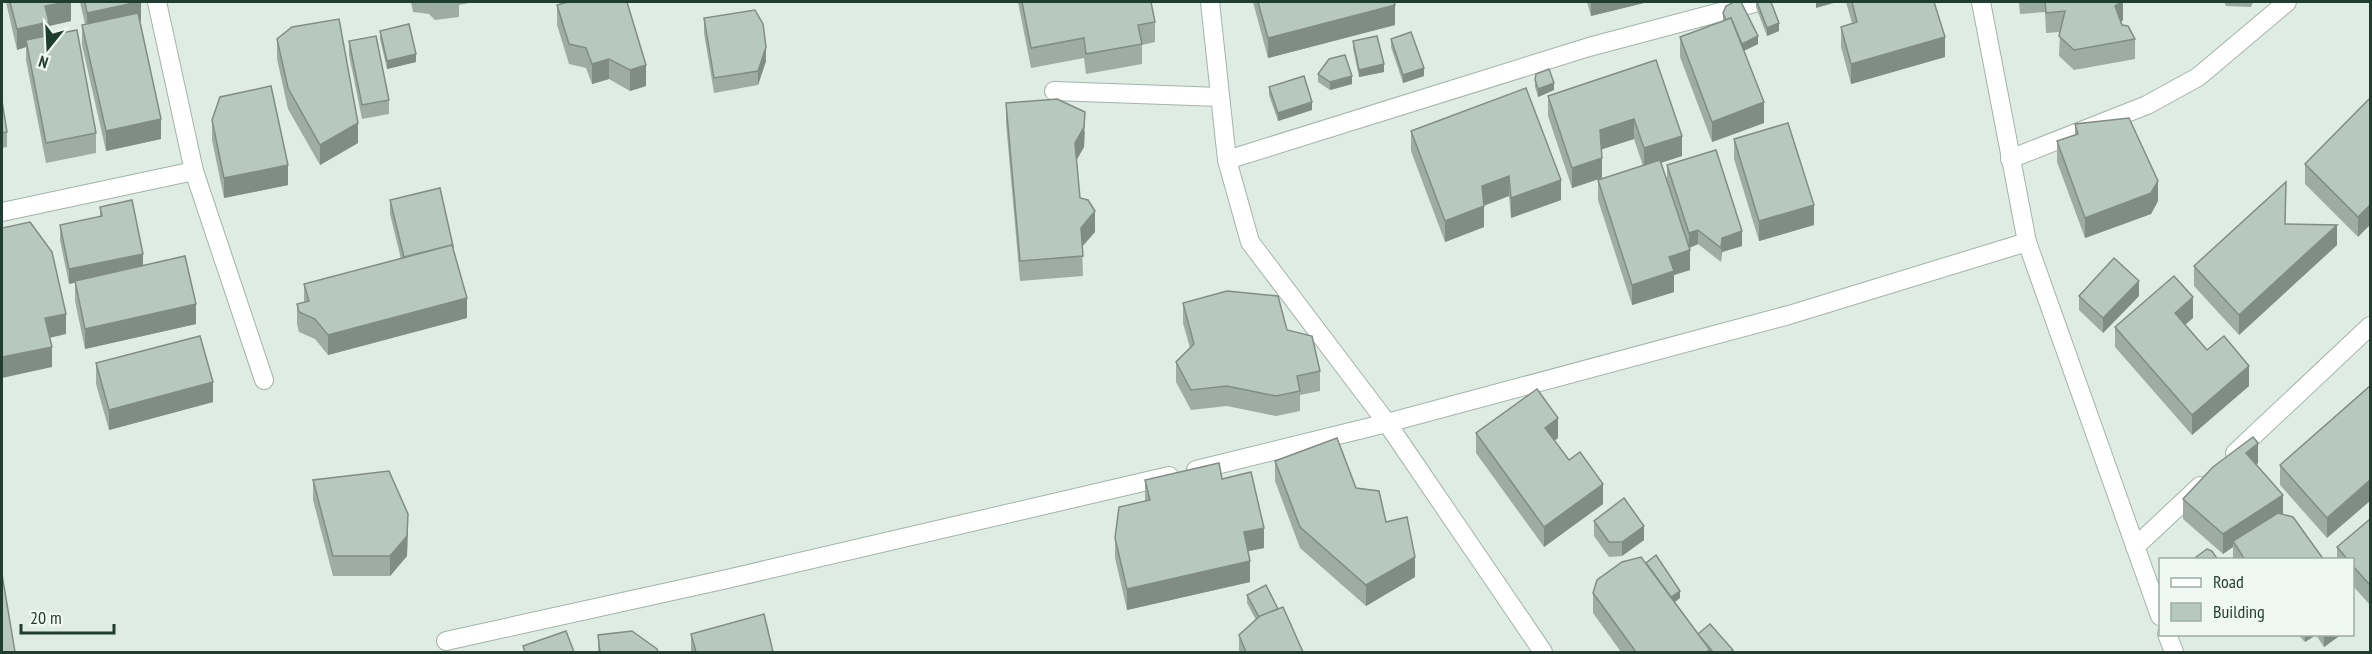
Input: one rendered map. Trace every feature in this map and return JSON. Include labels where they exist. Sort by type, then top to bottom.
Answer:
[{"type":"street","points":[[157,2],[194,171],[264,380]]},
{"type":"street","points":[[1210,2],[1227,160],[1250,242],[1387,423],[1543,652]]},
{"type":"street","points":[[1227,160],[1589,47],[1758,2]]},
{"type":"street","points":[[1981,2],[2027,242],[2159,613]]},
{"type":"street","points":[[2010,159],[2147,105],[2198,77],[2287,2]]},
{"type":"street","points":[[1054,91],[1220,97]]},
{"type":"street","points":[[2,212],[194,171]]},
{"type":"street","points":[[446,641],[1030,510],[1387,423],[1789,315],[2027,242]]},
{"type":"street","points":[[2135,547],[2370,326]]},
{"type":"street","points":[[2168,636],[2174,652]]},
{"type":"building","points":[[10,2],[67,2],[45,6],[49,22],[17,29]]},
{"type":"building","points":[[85,2],[138,2],[87,13]]},
{"type":"building","points":[[568,2],[627,2],[646,65],[630,70],[609,59],[592,64],[586,48],[569,44],[557,5]]},
{"type":"building","points":[[1022,2],[1151,2],[1155,22],[1138,25],[1142,44],[1086,54],[1084,38],[1031,48]]},
{"type":"building","points":[[1258,2],[1394,2],[1395,5],[1268,38]]},
{"type":"building","points":[[1734,2],[1741,2],[1758,36],[1742,44],[1731,18],[1726,20],[1723,13],[1726,6]]},
{"type":"building","points":[[1757,2],[1771,2],[1779,23],[1767,28]]},
{"type":"building","points":[[1852,2],[1934,2],[1945,37],[1851,64],[1841,27],[1857,22]]},
{"type":"building","points":[[2045,2],[2121,2],[2115,6],[2122,25],[2128,26],[2135,39],[2074,50],[2059,36],[2065,11],[2046,13]]},
{"type":"building","points":[[755,10],[763,24],[766,47],[758,71],[714,78],[704,18]]},
{"type":"building","points":[[138,13],[161,119],[106,131],[82,25]]},
{"type":"building","points":[[1731,18],[1764,102],[1712,122],[1680,37]]},
{"type":"building","points":[[339,19],[358,123],[320,145],[288,88],[277,39],[292,27]]},
{"type":"building","points":[[409,24],[416,54],[387,61],[380,31]]},
{"type":"building","points":[[77,30],[96,133],[46,143],[26,40]]},
{"type":"building","points":[[1411,32],[1424,68],[1403,75],[1391,39]]},
{"type":"building","points":[[376,36],[389,100],[362,105],[349,41]]},
{"type":"building","points":[[1377,36],[1384,64],[1359,70],[1353,41]]},
{"type":"building","points":[[1345,55],[1352,76],[1330,82],[1318,74],[1329,59]]},
{"type":"building","points":[[1656,60],[1682,136],[1644,148],[1634,119],[1600,130],[1602,158],[1572,168],[1548,96]]},
{"type":"building","points":[[1549,69],[1554,83],[1538,89],[1536,74]]},
{"type":"building","points":[[1304,76],[1312,102],[1278,113],[1269,87]]},
{"type":"building","points":[[271,86],[288,165],[224,178],[212,120],[220,97]]},
{"type":"building","points":[[1526,88],[1561,180],[1511,198],[1509,176],[1482,186],[1484,206],[1445,221],[1411,131]]},
{"type":"building","points":[[2370,98],[2370,205],[2358,217],[2305,164]]},
{"type":"building","points":[[1057,99],[1085,112],[1084,127],[1075,143],[1080,198],[1088,200],[1095,211],[1081,228],[1083,256],[1020,261],[1006,103]]},
{"type":"building","points":[[2,101],[7,132],[2,133]]},
{"type":"building","points":[[2129,118],[2158,181],[2151,193],[2085,218],[2057,141],[2078,134],[2075,124]]},
{"type":"building","points":[[1788,123],[1814,205],[1759,221],[1734,139]]},
{"type":"building","points":[[1716,150],[1742,231],[1722,238],[1721,248],[1698,230],[1689,233],[1667,165]]},
{"type":"building","points":[[1660,160],[1690,250],[1669,257],[1674,271],[1632,285],[1598,180]]},
{"type":"building","points":[[2286,182],[2285,224],[2337,225],[2239,315],[2194,266]]},
{"type":"building","points":[[440,188],[453,246],[404,257],[390,200]]},
{"type":"building","points":[[132,200],[143,254],[69,269],[60,225],[102,216],[100,207]]},
{"type":"building","points":[[30,222],[52,252],[66,314],[45,318],[52,347],[2,357],[2,228]]},
{"type":"building","points":[[452,245],[467,298],[328,335],[315,319],[299,312],[297,304],[309,301],[304,284]]},
{"type":"building","points":[[185,256],[196,304],[85,329],[75,281]]},
{"type":"building","points":[[2114,258],[2139,281],[2103,318],[2079,296]]},
{"type":"building","points":[[2174,276],[2193,297],[2175,313],[2207,350],[2224,336],[2249,366],[2192,415],[2115,327]]},
{"type":"building","points":[[1227,291],[1278,296],[1287,330],[1312,336],[1320,371],[1297,376],[1300,391],[1276,396],[1227,386],[1191,390],[1176,362],[1194,344],[1183,303]]},
{"type":"building","points":[[200,336],[213,382],[109,410],[96,363]]},
{"type":"building","points":[[2370,386],[2370,480],[2327,518],[2280,465]]},
{"type":"building","points":[[1537,389],[1558,418],[1545,428],[1569,460],[1580,452],[1603,484],[1544,527],[1476,433]]},
{"type":"building","points":[[2253,437],[2258,443],[2246,453],[2283,495],[2223,534],[2183,499],[2213,467]]},
{"type":"building","points":[[1337,438],[1356,488],[1379,491],[1386,522],[1407,517],[1415,557],[1366,585],[1300,527],[1275,461]]},
{"type":"building","points":[[1219,463],[1222,479],[1251,472],[1264,528],[1244,532],[1250,561],[1127,589],[1115,538],[1119,507],[1150,500],[1145,480]]},
{"type":"building","points":[[389,471],[408,514],[407,536],[390,556],[333,556],[313,480]]},
{"type":"building","points":[[1624,498],[1644,526],[1622,542],[1609,542],[1594,521]]},
{"type":"building","points":[[2278,513],[2293,517],[2323,558],[2244,558],[2233,541]]},
{"type":"building","points":[[2370,519],[2370,585],[2354,567],[2354,558],[2346,558],[2337,547]]},
{"type":"building","points":[[2207,549],[2212,551],[2217,558],[2195,558]]},
{"type":"building","points":[[1656,555],[1680,591],[1671,597],[1646,563]]},
{"type":"building","points":[[1641,557],[1710,650],[1706,652],[1636,652],[1593,593],[1597,580],[1622,562]]},
{"type":"building","points":[[2,574],[15,652],[2,652]]},
{"type":"building","points":[[1266,585],[1278,609],[1259,617],[1247,595]]},
{"type":"building","points":[[1283,607],[1303,652],[1246,652],[1239,635],[1260,616]]},
{"type":"building","points":[[764,614],[773,652],[696,652],[691,634]]},
{"type":"building","points":[[1710,624],[1733,650],[1713,652],[1698,634]]},
{"type":"building","points":[[566,631],[574,652],[525,652],[523,646]]},
{"type":"building","points":[[632,631],[658,652],[600,652],[598,635]]}]
